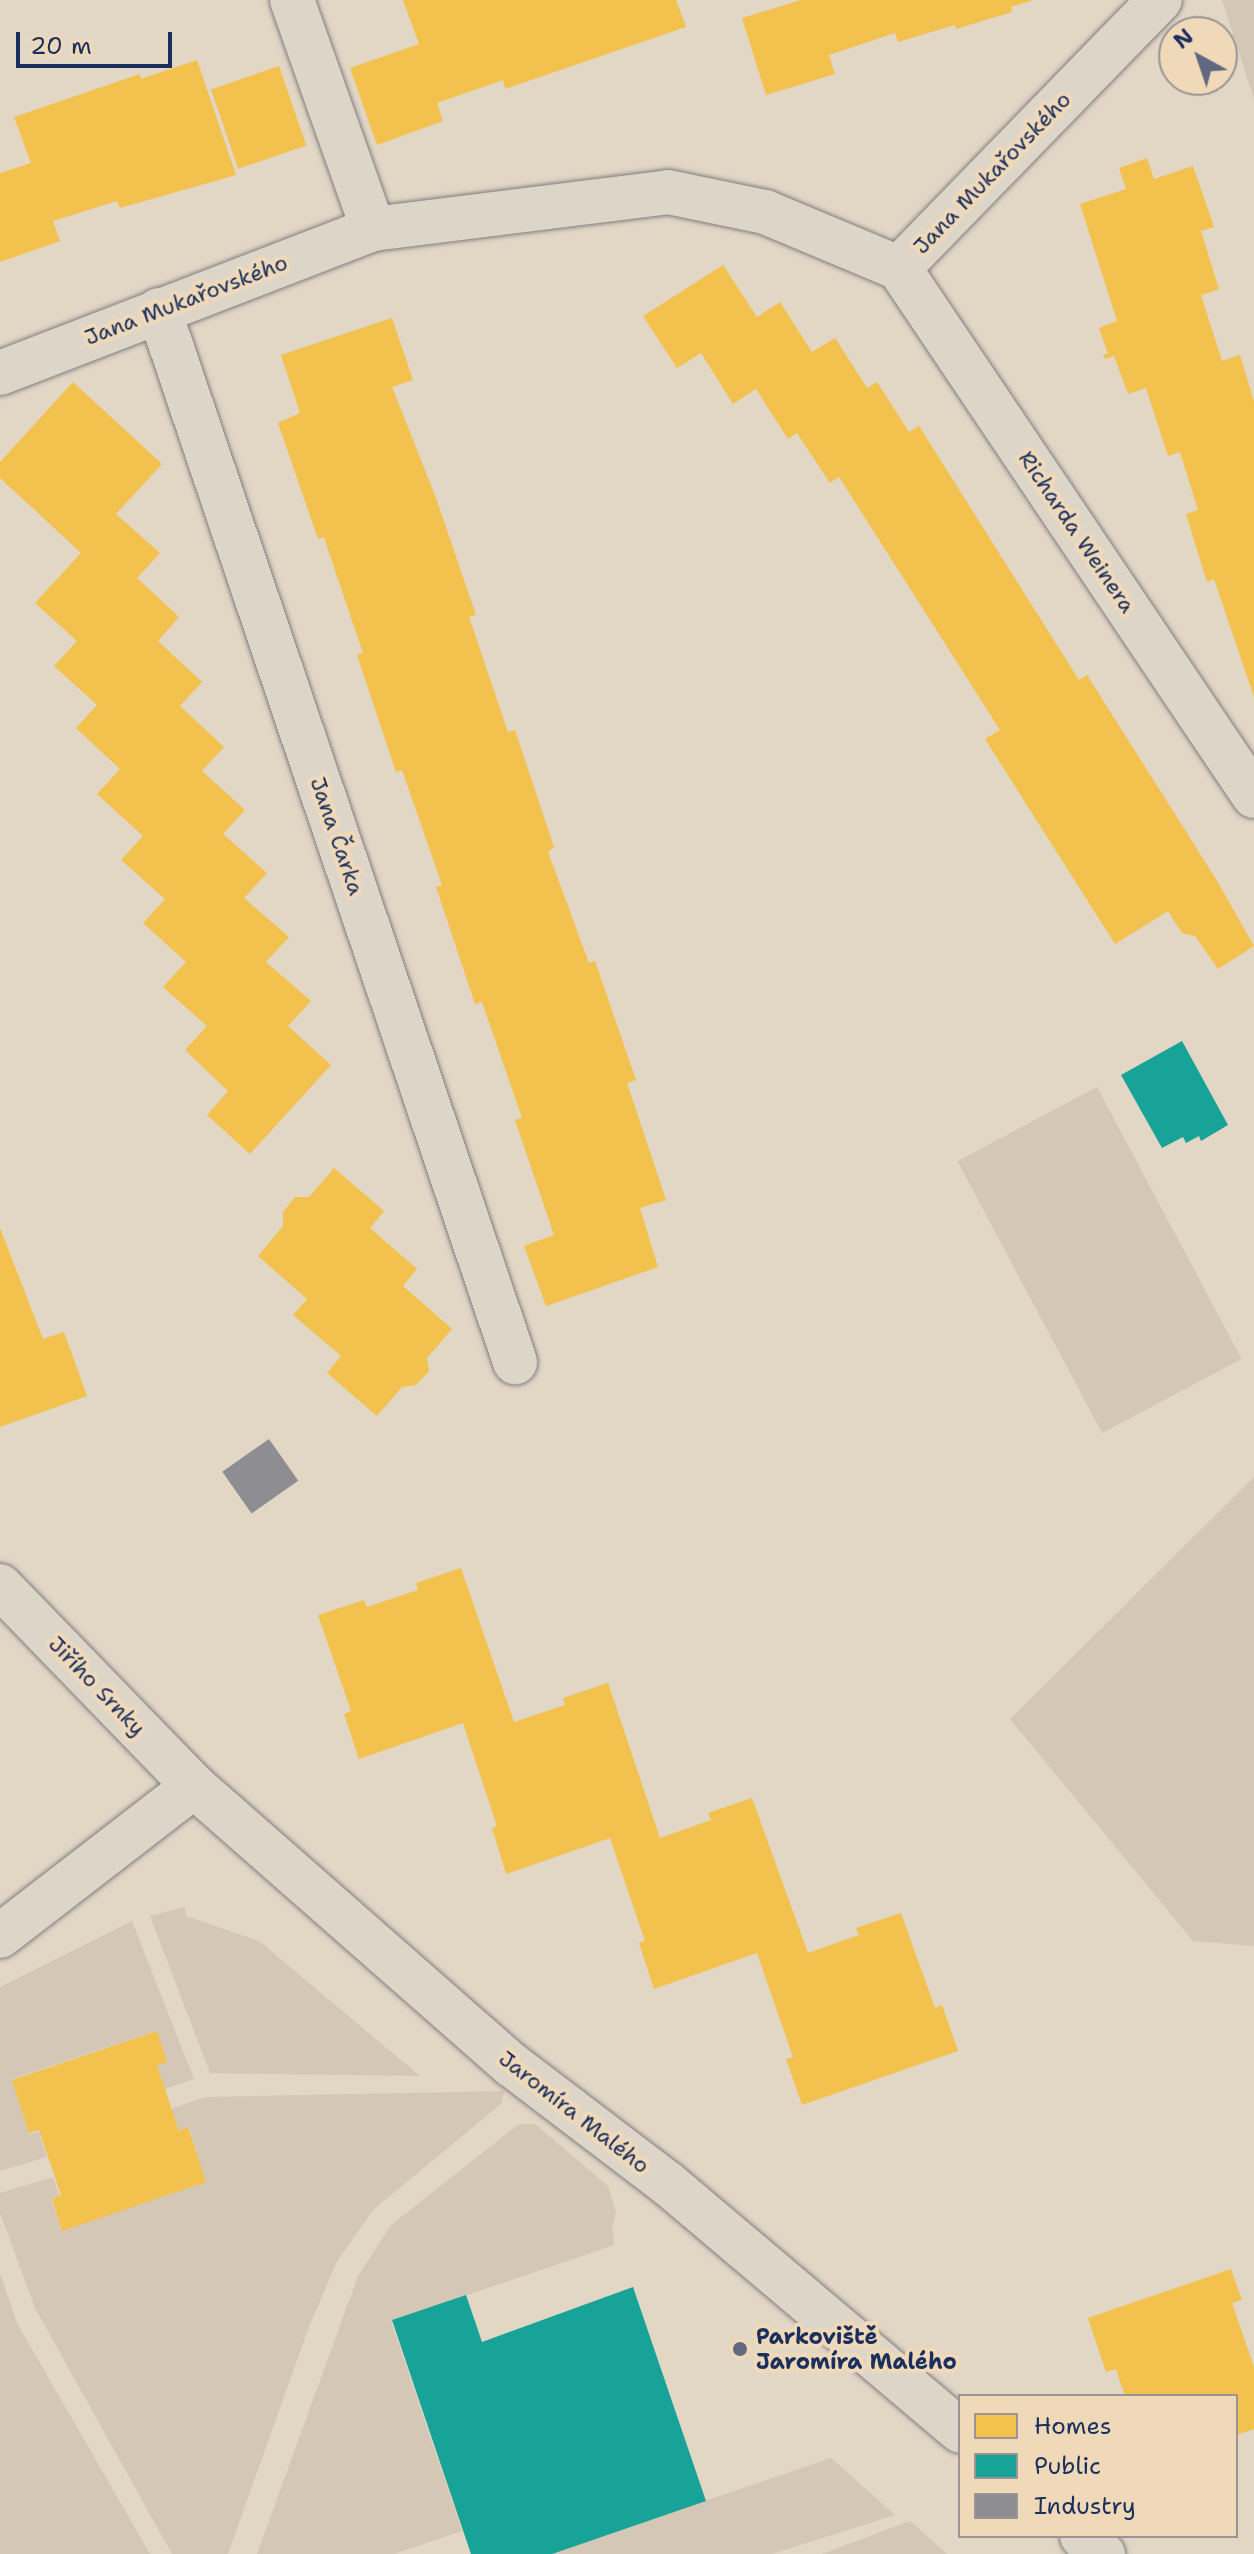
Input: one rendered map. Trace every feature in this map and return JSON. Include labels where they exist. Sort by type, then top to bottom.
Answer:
[{"type":"street","points":[[292,0],[373,229]]},
{"type":"street","name":"Jana Mukařovského","points":[[0,373],[373,229],[668,192],[765,212],[899,268],[1160,0]]},
{"type":"street","name":"Richarda Weinera","points":[[899,268],[1254,796]]},
{"type":"street","name":"Jana Čarka","points":[[159,310],[515,1362]]},
{"type":"street","name":"Jiřího Srnky","points":[[0,1586],[194,1786]]},
{"type":"street","points":[[0,1936],[194,1786]]},
{"type":"street","name":"Jaromíra Malého","points":[[194,1786],[512,2065],[667,2183],[958,2429]]},
{"type":"street","points":[[1084,2538],[1103,2554]]},
{"type":"shaded area","points":[[1222,0],[1254,0],[1254,99],[1238,50],[1238,16],[1227,16]]},
{"type":"shaded area","points":[[1097,1087],[1242,1359],[1102,1433],[957,1161]]},
{"type":"shaded area","points":[[1254,1477],[1254,1946],[1193,1941],[1010,1719]]},
{"type":"shaded area","points":[[185,1907],[186,1916],[259,1941],[420,2076],[210,2073],[150,1916]]},
{"type":"shaded area","points":[[132,1921],[194,2079],[165,2089],[156,2066],[166,2062],[156,2031],[12,2079],[29,2134],[39,2132],[47,2157],[0,2171],[0,1987]]},
{"type":"shaded area","points":[[504,2091],[502,2103],[373,2210],[336,2263],[307,2332],[228,2554],[172,2554],[35,2308],[0,2213],[0,2193],[53,2177],[59,2195],[51,2199],[62,2231],[205,2181],[189,2127],[177,2131],[171,2109],[205,2097]]},
{"type":"shaded area","points":[[519,2124],[535,2124],[608,2186],[616,2213],[612,2228],[614,2245],[391,2321],[462,2531],[394,2554],[257,2554],[358,2276],[391,2225]]},
{"type":"shaded area","points":[[0,2273],[17,2323],[150,2554],[0,2554]]},
{"type":"shaded area","points":[[831,2458],[895,2515],[772,2554],[549,2554]]},
{"type":"shaded area","points":[[910,2521],[947,2554],[822,2554]]},
{"type":"building: Homes","points":[[403,0],[676,0],[686,27],[505,89],[503,80],[437,103],[443,121],[377,145],[350,68],[419,44]]},
{"type":"building: Homes","points":[[801,0],[1031,1],[1011,7],[1012,12],[956,29],[955,25],[898,42],[895,33],[829,55],[835,74],[766,95],[742,18]]},
{"type":"building: Homes","points":[[197,60],[236,175],[120,208],[117,201],[53,221],[60,241],[0,262],[0,173],[31,163],[14,117],[140,74],[141,79]]},
{"type":"building: Homes","points":[[279,66],[306,145],[238,169],[211,89]]},
{"type":"building: Homes","points":[[1147,158],[1154,179],[1193,166],[1214,227],[1201,231],[1219,289],[1201,295],[1222,361],[1240,355],[1254,402],[1254,697],[1214,579],[1207,582],[1186,514],[1198,510],[1180,452],[1168,456],[1146,388],[1128,394],[1114,356],[1105,359],[1103,355],[1108,354],[1099,328],[1117,321],[1080,204],[1126,189],[1119,168]]},
{"type":"building: Homes","points":[[723,265],[757,317],[780,302],[812,352],[835,338],[867,388],[877,382],[909,432],[919,426],[1079,680],[1087,675],[1216,879],[1254,946],[1218,969],[1195,936],[1182,933],[1168,911],[1115,944],[985,739],[1000,730],[839,477],[830,483],[797,433],[788,439],[756,389],[733,404],[701,353],[677,368],[643,316]]},
{"type":"building: Homes","points":[[392,318],[413,380],[392,387],[436,498],[476,615],[469,617],[508,732],[515,730],[554,847],[548,852],[589,963],[595,961],[636,1080],[627,1083],[666,1200],[640,1208],[658,1267],[546,1306],[524,1246],[554,1235],[515,1120],[522,1118],[482,1002],[475,1004],[436,887],[442,885],[402,770],[396,772],[357,655],[363,653],[324,537],[318,539],[278,423],[300,413],[281,355]]},
{"type":"building: Homes","points":[[73,382],[162,464],[116,514],[160,553],[137,578],[179,617],[158,641],[202,682],[180,706],[224,747],[202,771],[245,810],[223,834],[267,873],[244,898],[289,937],[266,962],[311,1001],[288,1026],[331,1065],[250,1154],[207,1115],[228,1091],[185,1050],[207,1026],[163,987],[186,962],[143,923],[165,899],[121,860],[143,836],[97,794],[120,769],[76,728],[97,705],[54,666],[77,641],[35,603],[81,553],[0,478],[0,462]]},
{"type":"building: Homes","points":[[334,1168],[384,1211],[370,1228],[417,1269],[403,1286],[452,1329],[427,1358],[429,1371],[416,1385],[402,1387],[377,1416],[327,1373],[341,1356],[293,1315],[307,1299],[258,1256],[283,1226],[283,1212],[295,1197],[309,1197]]},
{"type":"building: Homes","points":[[0,1228],[43,1339],[64,1332],[87,1396],[0,1427]]},
{"type":"building: Homes","points":[[461,1568],[514,1722],[565,1705],[563,1698],[608,1683],[660,1838],[711,1820],[708,1813],[752,1798],[808,1953],[859,1935],[856,1928],[901,1913],[935,2008],[942,2005],[958,2051],[802,2105],[786,2059],[793,2057],[757,1953],[654,1989],[639,1943],[645,1941],[610,1838],[506,1874],[492,1828],[497,1826],[463,1723],[359,1759],[344,1714],[351,1711],[318,1615],[364,1600],[367,1607],[418,1590],[416,1583]]},
{"type":"building: Homes","points":[[157,2031],[167,2062],[157,2065],[179,2131],[188,2127],[206,2182],[62,2231],[52,2199],[61,2195],[39,2130],[29,2133],[12,2080]]},
{"type":"building: Homes","points":[[1231,2269],[1242,2300],[1232,2303],[1254,2367],[1254,2429],[1238,2434],[1238,2394],[1124,2394],[1116,2369],[1106,2372],[1088,2318]]},
{"type":"building: Public","points":[[1182,1041],[1228,1125],[1201,1141],[1199,1136],[1186,1143],[1183,1137],[1162,1148],[1121,1075]]},
{"type":"building: Public","points":[[633,2287],[706,2501],[552,2554],[471,2554],[392,2320],[466,2295],[482,2342]]},
{"type":"building: Industry","points":[[269,1439],[298,1481],[252,1513],[222,1472]]},
{"type":"place","name":"Parkoviště Jaromíra Malého","points":[[740,2349]]}]
